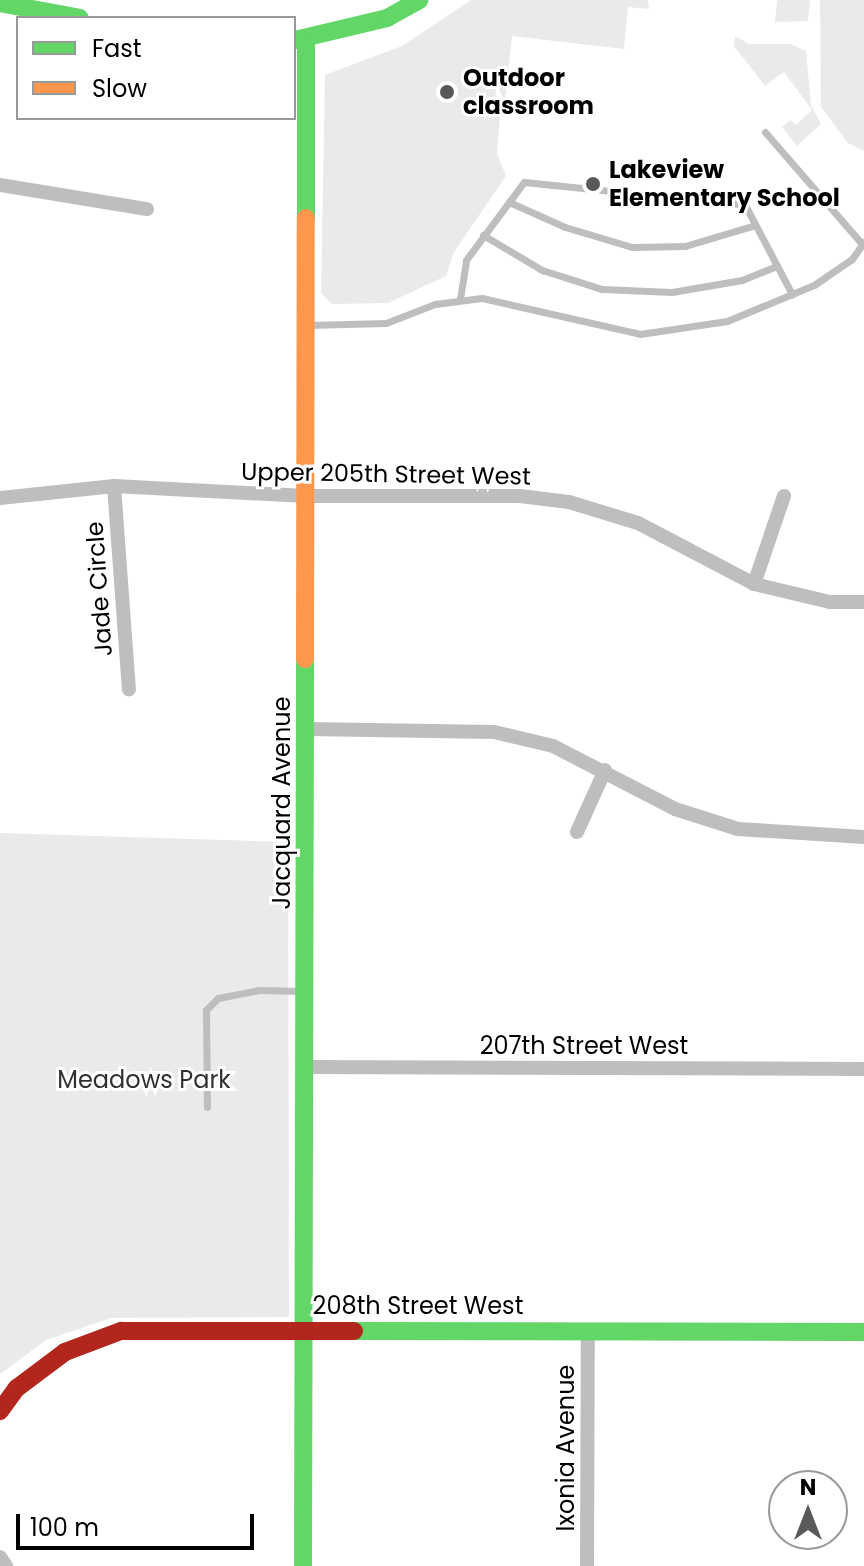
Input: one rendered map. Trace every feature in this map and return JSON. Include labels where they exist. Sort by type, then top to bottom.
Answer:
[{"type":"street","points":[[300,40],[387,18],[419,0]]},
{"type":"street","points":[[0,3],[69,16]]},
{"type":"street","name":"Jacquard Avenue","points":[[300,40],[306,325],[303,1566]]},
{"type":"street","points":[[0,185],[147,209]]},
{"type":"street","name":"Upper 205th Street West","points":[[0,498],[114,486],[306,496],[520,496],[569,502],[638,523],[754,584],[830,602],[864,602]]},
{"type":"street","name":"Jade Circle","points":[[114,486],[129,689]]},
{"type":"street","points":[[754,584],[784,496]]},
{"type":"street","points":[[306,729],[494,732],[553,746],[605,770],[675,809],[738,829],[864,837]]},
{"type":"street","points":[[577,832],[605,770]]},
{"type":"street","name":"207th Street West","points":[[305,1067],[864,1069]]},
{"type":"street","name":"Ixonia Avenue","points":[[587,1566],[588,1330]]},
{"type":"street","name":"208th Street West","points":[[0,1411],[17,1388],[65,1352],[121,1331],[864,1332]]},
{"type":"street","points":[[0,1557],[6,1566]]},
{"type":"lane","points":[[306,325],[386,323],[460,299],[506,302],[640,334],[727,321],[792,294],[852,259],[863,243],[765,132]]},
{"type":"lane","points":[[460,299],[466,260],[524,182],[745,205],[792,294]]},
{"type":"lane","points":[[509,202],[565,227],[632,247],[685,246],[755,225]]},
{"type":"lane","points":[[483,235],[542,270],[602,289],[672,292],[742,280],[777,266]]},
{"type":"lane","points":[[207,1107],[206,1010],[218,998],[259,990],[305,991]]},
{"type":"green space","points":[[471,0],[648,0],[649,9],[628,7],[624,49],[512,36],[505,102],[496,82],[495,88],[500,115],[497,153],[506,176],[454,252],[446,276],[388,303],[332,304],[321,293],[325,75],[402,46]]},
{"type":"green space","points":[[777,0],[810,0],[808,21],[775,22]]},
{"type":"green space","points":[[820,0],[864,0],[864,151],[848,143],[821,107]]},
{"type":"green space","points":[[735,36],[749,44],[791,44],[806,51],[811,105],[821,124],[797,146],[782,127],[790,120],[796,125],[812,110],[784,72],[765,86],[734,46]]},
{"type":"green space","name":"Meadows Park","points":[[0,833],[288,842],[289,1317],[111,1318],[46,1340],[0,1374]]},
{"type":"traffic: fast","points":[[296,40],[387,18],[419,0]]},
{"type":"traffic: fast","points":[[0,3],[69,16]]},
{"type":"traffic: fast","points":[[306,40],[306,218]]},
{"type":"traffic: fast","points":[[303,1566],[305,659]]},
{"type":"traffic: fast","points":[[354,1331],[864,1332]]},
{"type":"traffic: slow","points":[[305,659],[306,218]]},
{"type":"traffic: jam","points":[[0,1411],[17,1388],[65,1352],[121,1331],[354,1331]]},
{"type":"place","name":"Outdoor classroom","points":[[447,92]]},
{"type":"place","name":"Lakeview Elementary School","points":[[593,184]]}]
